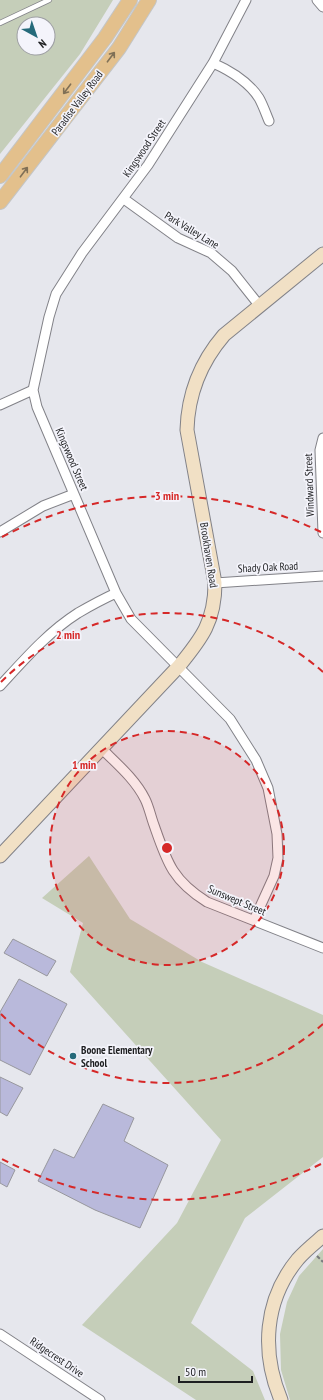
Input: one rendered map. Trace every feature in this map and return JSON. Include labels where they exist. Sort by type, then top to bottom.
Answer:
[{"type":"main road","name":"Paradise Valley Road","points":[[0,176],[105,38],[130,0]]},
{"type":"main road","name":"Paradise Valley Road","points":[[0,202],[118,48],[149,0]]},
{"type":"street","name":"Kingswood Street","points":[[246,0],[214,63],[148,165],[82,254],[56,294],[49,318],[33,390],[38,407],[116,593],[131,619],[230,719],[256,760],[268,788],[277,834],[278,858],[274,876],[254,920]]},
{"type":"street","points":[[317,0],[323,7]]},
{"type":"street","points":[[214,63],[231,71],[247,84],[259,98],[269,121]]},
{"type":"street","name":"Park Valley Lane","points":[[124,199],[178,238],[211,254],[232,271],[259,305]]},
{"type":"street","name":"Brookhaven Road","points":[[0,856],[179,666],[205,632],[212,614],[215,583],[187,430],[189,408],[198,376],[209,354],[224,335],[323,254]]},
{"type":"street","points":[[0,405],[33,390]]},
{"type":"street","name":"Windward Street","points":[[323,438],[320,450],[323,533]]},
{"type":"street","points":[[0,532],[43,506],[74,494]]},
{"type":"street","name":"Shady Oak Road","points":[[215,583],[323,576]]},
{"type":"street","points":[[0,686],[24,659],[46,638],[78,613],[116,593]]},
{"type":"street","name":"Sunswept Street","points":[[101,748],[136,783],[145,800],[167,860],[180,881],[196,895],[207,902],[323,948]]},
{"type":"street","points":[[282,1400],[276,1386],[269,1357],[269,1331],[274,1305],[281,1286],[291,1269],[299,1258],[323,1236]]},
{"type":"street","name":"Ridgecrest Drive","points":[[0,1334],[100,1400]]},
{"type":"lane","points":[[0,23],[49,0]]},
{"type":"green space","points":[[0,0],[113,0],[80,54],[0,154]]},
{"type":"green space","points":[[89,856],[130,919],[202,962],[323,1015],[323,1157],[245,1218],[191,1323],[253,1371],[265,1400],[196,1400],[82,1325],[177,1223],[221,1140],[70,972],[83,923],[42,898]]},
{"type":"green space","points":[[323,1249],[323,1400],[290,1400],[281,1370],[280,1334],[287,1302],[299,1276]]},
{"type":"building","points":[[13,939],[56,961],[47,976],[4,953]]},
{"type":"building","points":[[19,979],[67,1004],[30,1075],[0,1060],[0,1012]]},
{"type":"building","points":[[0,1077],[23,1088],[7,1116],[0,1112]]},
{"type":"building","points":[[103,1104],[134,1118],[124,1141],[168,1165],[140,1228],[95,1210],[38,1181],[54,1149],[74,1158]]},
{"type":"building","points":[[0,1162],[15,1170],[7,1187],[0,1183]]},
{"type":"place","name":"Boone Elementary School","points":[[73,1056]]}]
